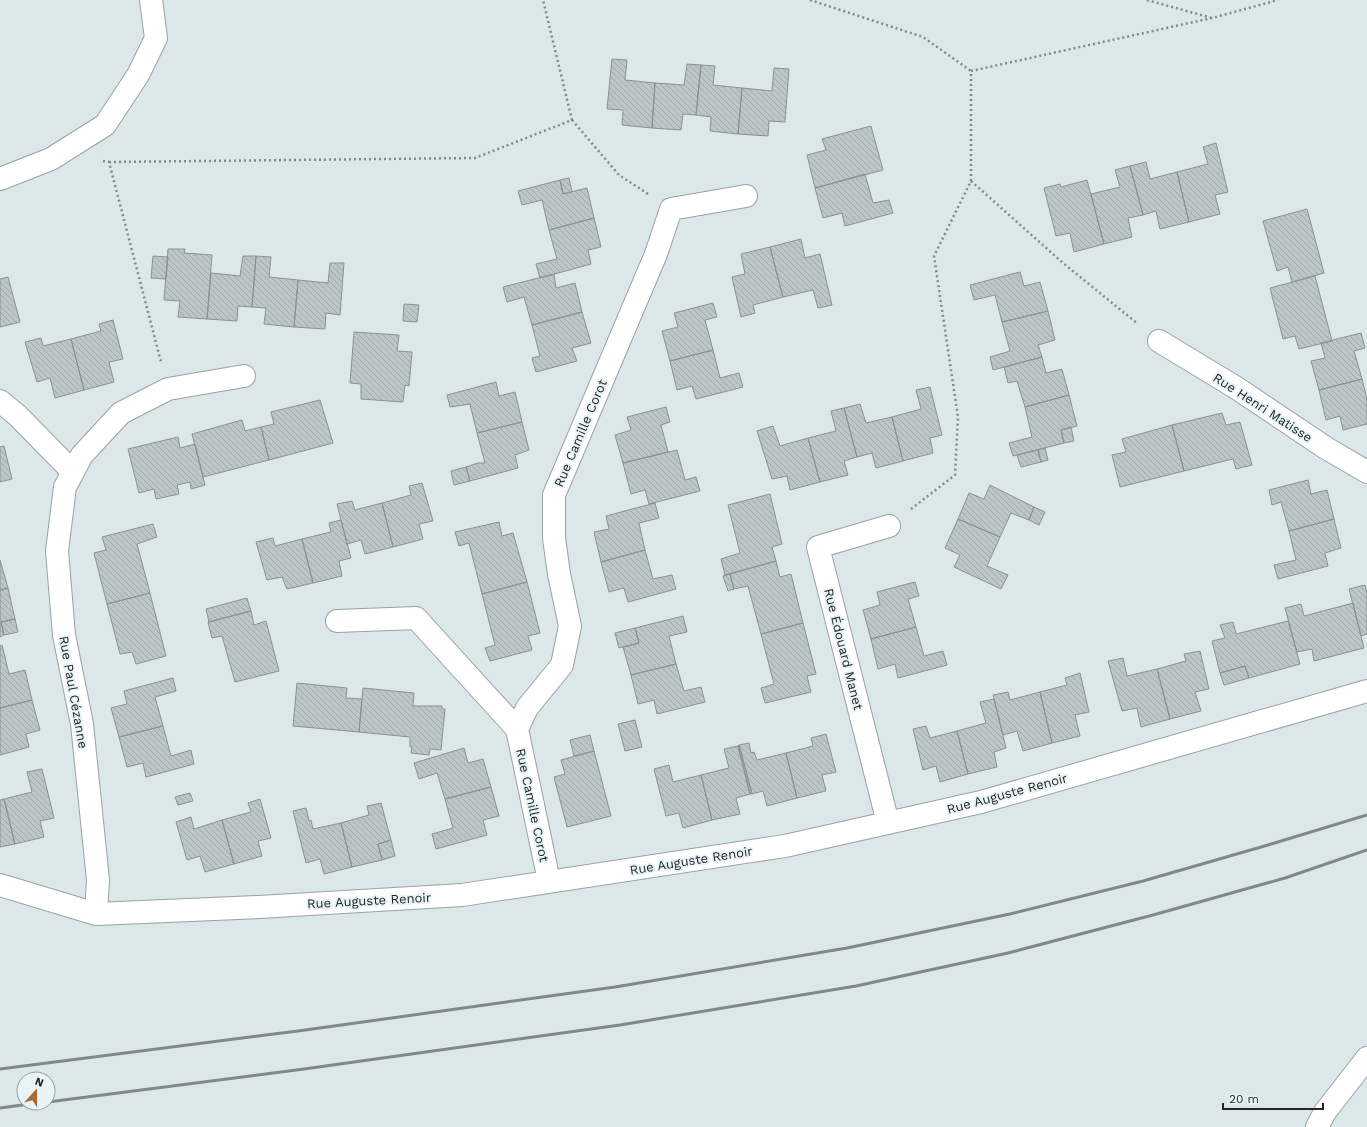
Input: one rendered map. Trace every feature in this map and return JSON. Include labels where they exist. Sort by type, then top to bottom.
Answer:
[{"type":"street","points":[[0,179],[51,159],[105,125],[138,76],[156,38],[151,0]]},
{"type":"street","points":[[671,210],[746,196]]},
{"type":"street","name":"Rue Camille Corot","points":[[549,881],[517,729],[526,708],[562,665],[570,626],[559,574],[554,538],[554,495],[656,254],[671,210]]},
{"type":"street","name":"Rue Henri Matisse","points":[[1159,341],[1235,387],[1326,448],[1367,472]]},
{"type":"street","name":"Rue Paul Cézanne","points":[[96,914],[98,880],[83,732],[64,635],[57,551],[65,487],[82,455],[121,413],[168,389],[244,376]]},
{"type":"street","points":[[0,401],[18,416],[73,472]]},
{"type":"street","name":"Rue Édouard Manet","points":[[888,823],[818,547],[890,526]]},
{"type":"street","points":[[337,621],[416,618],[517,729]]},
{"type":"street","name":"Rue Auguste Renoir","points":[[0,885],[96,914],[259,907],[462,895],[785,846],[888,823],[981,802],[1367,691]]},
{"type":"street","points":[[1318,1127],[1325,1112],[1367,1058]]},
{"type":"path","points":[[543,0],[572,120],[619,175],[671,210]]},
{"type":"path","points":[[810,0],[923,37],[971,71],[1212,18],[1278,0]]},
{"type":"path","points":[[1147,0],[1212,18]]},
{"type":"path","points":[[890,526],[955,475],[958,417],[934,256],[971,181],[971,71]]},
{"type":"path","points":[[102,161],[475,158],[572,120]]},
{"type":"path","points":[[109,162],[168,389]]},
{"type":"path","points":[[971,181],[1063,263],[1159,341]]},
{"type":"building","points":[[612,59],[627,60],[625,80],[655,83],[652,128],[622,125],[623,110],[607,109]]},
{"type":"building","points":[[687,64],[701,65],[696,115],[683,114],[681,130],[652,128],[655,83],[684,85]]},
{"type":"building","points":[[701,65],[715,66],[713,85],[742,88],[738,134],[710,131],[711,117],[696,115]]},
{"type":"building","points":[[774,68],[789,69],[785,122],[769,121],[768,136],[738,134],[742,88],[772,91]]},
{"type":"building","points":[[871,126],[883,170],[815,188],[807,155],[826,150],[822,139]]},
{"type":"building","points":[[1216,143],[1228,192],[1215,195],[1220,214],[1189,222],[1177,172],[1208,164],[1203,147]]},
{"type":"building","points":[[1146,162],[1150,179],[1177,172],[1189,222],[1160,229],[1156,211],[1143,215],[1130,166]]},
{"type":"building","points":[[1130,166],[1143,215],[1128,218],[1132,237],[1104,244],[1091,194],[1120,187],[1115,170]]},
{"type":"building","points":[[865,174],[873,203],[889,200],[893,213],[845,226],[842,213],[823,218],[815,188]]},
{"type":"building","points":[[569,178],[572,192],[563,194],[560,180]]},
{"type":"building","points":[[560,180],[563,194],[587,188],[594,218],[549,230],[542,200],[522,205],[518,191]]},
{"type":"building","points":[[1087,180],[1104,244],[1074,252],[1070,233],[1056,236],[1044,188],[1060,184],[1061,187]]},
{"type":"building","points":[[1307,209],[1324,273],[1292,282],[1288,267],[1277,271],[1263,221]]},
{"type":"building","points":[[594,218],[601,247],[588,250],[591,264],[540,278],[536,264],[557,259],[549,230]]},
{"type":"building","points":[[801,239],[805,258],[820,254],[832,305],[818,308],[813,290],[783,297],[770,247]]},
{"type":"building","points":[[770,247],[783,297],[753,305],[755,313],[741,317],[732,277],[745,274],[741,254]]},
{"type":"building","points":[[168,249],[185,249],[184,253],[212,255],[207,319],[178,317],[180,301],[164,300]]},
{"type":"building","points":[[153,256],[168,257],[166,279],[151,278]]},
{"type":"building","points":[[243,256],[256,256],[252,307],[238,306],[237,321],[207,319],[211,273],[240,276]]},
{"type":"building","points":[[256,256],[271,257],[269,277],[298,280],[294,327],[264,324],[266,308],[252,307]]},
{"type":"building","points":[[330,263],[344,263],[340,315],[326,313],[325,329],[294,327],[298,280],[328,283]]},
{"type":"building","points":[[1020,272],[1024,286],[1040,282],[1048,311],[1002,322],[995,295],[974,300],[970,285]]},
{"type":"building","points":[[554,274],[556,288],[575,283],[582,312],[532,325],[524,297],[507,302],[503,287]]},
{"type":"building","points":[[1315,276],[1332,341],[1299,349],[1295,336],[1283,339],[1270,288]]},
{"type":"building","points":[[8,277],[20,322],[0,327],[0,279]]},
{"type":"building","points":[[713,303],[717,317],[705,320],[713,350],[670,361],[662,331],[678,327],[674,313]]},
{"type":"building","points":[[404,304],[419,305],[417,322],[403,321]]},
{"type":"building","points":[[1048,311],[1055,340],[1038,345],[1042,357],[993,370],[990,357],[1010,351],[1002,322]]},
{"type":"building","points":[[582,312],[591,343],[572,348],[577,361],[536,372],[532,358],[540,356],[532,325]]},
{"type":"building","points":[[113,320],[123,359],[109,362],[114,382],[84,390],[71,339],[101,331],[99,324]]},
{"type":"building","points":[[354,332],[399,335],[397,351],[412,352],[409,386],[405,385],[403,402],[361,399],[361,384],[350,383]]},
{"type":"building","points":[[1361,333],[1365,348],[1354,351],[1362,379],[1319,390],[1311,361],[1325,358],[1321,343]]},
{"type":"building","points":[[41,338],[43,346],[71,339],[84,390],[55,398],[50,378],[37,382],[25,342]]},
{"type":"building","points":[[713,350],[720,378],[739,373],[743,387],[696,399],[692,386],[677,390],[670,361]]},
{"type":"building","points":[[1042,357],[1046,373],[1062,369],[1069,395],[1025,407],[1017,381],[1008,383],[1004,367]]},
{"type":"building","points":[[1362,379],[1367,399],[1367,424],[1343,430],[1340,416],[1326,420],[1319,390]]},
{"type":"building","points":[[496,382],[499,396],[515,392],[522,422],[477,433],[470,404],[450,407],[447,395]]},
{"type":"building","points":[[930,387],[942,435],[930,438],[933,453],[903,461],[892,417],[921,409],[916,390]]},
{"type":"building","points":[[1069,395],[1077,426],[1061,430],[1064,443],[1013,456],[1009,443],[1032,437],[1025,407]]},
{"type":"building","points":[[320,400],[333,443],[269,460],[261,427],[274,424],[271,412]]},
{"type":"building","points":[[860,404],[866,423],[892,417],[903,461],[876,468],[872,453],[857,457],[844,408]]},
{"type":"building","points":[[666,407],[670,422],[661,425],[668,452],[623,463],[615,435],[631,430],[627,417]]},
{"type":"building","points":[[844,408],[857,457],[844,461],[848,475],[820,482],[808,438],[836,431],[831,411]]},
{"type":"building","points":[[1222,413],[1226,425],[1240,422],[1252,465],[1236,469],[1233,459],[1184,471],[1172,425]]},
{"type":"building","points":[[242,420],[245,431],[261,427],[269,460],[203,477],[192,434]]},
{"type":"building","points":[[522,422],[529,450],[515,455],[518,468],[470,481],[466,467],[478,463],[485,463],[477,433]]},
{"type":"building","points":[[1172,425],[1184,471],[1120,487],[1112,455],[1126,452],[1122,439]]},
{"type":"building","points":[[773,426],[780,446],[808,438],[820,482],[790,490],[787,476],[772,479],[757,431]]},
{"type":"building","points":[[1071,427],[1074,441],[1064,443],[1061,430]]},
{"type":"building","points":[[178,437],[180,448],[195,444],[205,485],[191,489],[190,482],[177,485],[179,494],[156,499],[154,489],[139,493],[128,449]]},
{"type":"building","points":[[4,446],[12,479],[0,482],[0,447]]},
{"type":"building","points":[[1045,448],[1048,460],[1041,462],[1038,450]]},
{"type":"building","points":[[677,450],[685,480],[696,477],[700,491],[649,504],[645,490],[631,494],[623,463]]},
{"type":"building","points":[[1038,450],[1041,462],[1021,467],[1017,455]]},
{"type":"building","points":[[466,467],[470,481],[454,485],[451,471]]},
{"type":"building","points":[[1308,480],[1311,494],[1327,490],[1334,519],[1289,531],[1281,502],[1272,505],[1269,490]]},
{"type":"building","points":[[422,483],[433,521],[419,524],[423,539],[393,547],[382,503],[411,495],[409,486]]},
{"type":"building","points":[[990,485],[1034,507],[1029,520],[1011,513],[1000,537],[958,519],[969,493],[984,499]]},
{"type":"building","points":[[770,494],[782,544],[772,547],[776,561],[725,575],[721,559],[740,553],[728,505]]},
{"type":"building","points":[[352,501],[355,510],[382,503],[393,547],[365,554],[361,540],[347,544],[337,504]]},
{"type":"building","points":[[655,503],[659,518],[639,523],[645,550],[601,562],[594,532],[609,529],[606,516]]},
{"type":"building","points":[[1034,507],[1045,512],[1039,525],[1029,520]]},
{"type":"building","points":[[958,519],[1000,537],[987,566],[1008,575],[1001,589],[954,567],[960,555],[945,548]]},
{"type":"building","points":[[1334,519],[1341,548],[1325,553],[1328,566],[1278,579],[1274,565],[1296,560],[1289,531]]},
{"type":"building","points":[[341,520],[351,558],[339,561],[342,576],[313,583],[302,539],[331,532],[329,523]]},
{"type":"building","points":[[499,522],[502,536],[513,533],[527,582],[482,594],[469,543],[459,546],[455,532]]},
{"type":"building","points":[[153,524],[157,537],[137,544],[150,593],[107,604],[94,553],[106,550],[102,537]]},
{"type":"building","points":[[273,538],[275,546],[302,539],[313,583],[287,589],[282,577],[267,580],[256,542]]},
{"type":"building","points":[[645,550],[653,579],[672,575],[676,589],[628,602],[624,588],[609,592],[601,562]]},
{"type":"building","points":[[0,560],[8,588],[0,590]]},
{"type":"building","points":[[776,561],[780,577],[791,574],[803,623],[761,634],[748,586],[734,589],[730,574]]},
{"type":"building","points":[[730,574],[734,589],[728,591],[723,576]]},
{"type":"building","points":[[527,582],[540,633],[528,636],[532,650],[490,661],[485,648],[495,645],[482,594]]},
{"type":"building","points":[[915,582],[919,596],[908,599],[916,627],[871,639],[863,610],[880,605],[877,592]]},
{"type":"building","points":[[1365,585],[1367,593],[1367,634],[1361,636],[1349,589]]},
{"type":"building","points":[[8,588],[15,619],[1,622],[4,635],[0,637],[0,590]]},
{"type":"building","points":[[150,593],[166,656],[136,664],[132,652],[120,654],[107,604]]},
{"type":"building","points":[[247,598],[251,611],[209,622],[206,609]]},
{"type":"building","points":[[1353,603],[1364,648],[1314,661],[1312,649],[1297,652],[1285,608],[1301,604],[1304,616]]},
{"type":"building","points":[[251,611],[254,625],[266,621],[279,671],[235,682],[222,636],[212,638],[208,622]]},
{"type":"building","points":[[683,616],[687,632],[669,636],[676,664],[631,675],[623,647],[639,643],[635,628]]},
{"type":"building","points":[[15,619],[18,632],[4,635],[1,622]]},
{"type":"building","points":[[1288,621],[1300,664],[1249,678],[1245,666],[1220,673],[1212,641],[1225,638],[1220,625],[1233,622],[1236,634]]},
{"type":"building","points":[[803,623],[816,674],[807,676],[811,692],[765,703],[761,688],[774,684],[761,634]]},
{"type":"building","points":[[916,627],[924,656],[943,651],[947,665],[898,678],[895,664],[878,669],[871,639]]},
{"type":"building","points":[[635,628],[639,643],[619,648],[615,633]]},
{"type":"building","points":[[2,645],[9,674],[25,670],[32,700],[0,708],[0,646]]},
{"type":"building","points":[[1200,651],[1209,689],[1195,692],[1201,711],[1170,719],[1157,669],[1186,661],[1184,654]]},
{"type":"building","points":[[1123,658],[1127,676],[1157,669],[1170,719],[1141,727],[1137,708],[1122,711],[1108,661]]},
{"type":"building","points":[[676,664],[684,691],[701,687],[705,702],[657,714],[654,700],[638,704],[631,675]]},
{"type":"building","points":[[1245,666],[1249,678],[1224,685],[1220,673]]},
{"type":"building","points":[[1080,673],[1089,712],[1075,715],[1080,736],[1052,743],[1040,692],[1067,685],[1065,678]]},
{"type":"building","points":[[173,678],[176,691],[155,697],[163,726],[119,737],[111,708],[127,704],[124,691]]},
{"type":"building","points":[[297,683],[347,688],[346,698],[362,699],[359,732],[293,726]]},
{"type":"building","points":[[363,688],[414,693],[413,706],[442,706],[442,709],[445,709],[441,750],[430,749],[429,755],[411,753],[412,747],[410,747],[410,737],[359,732]]},
{"type":"building","points":[[1008,692],[1010,700],[1040,692],[1052,743],[1023,751],[1017,731],[1003,735],[993,695]]},
{"type":"building","points":[[994,699],[1006,748],[994,752],[997,767],[968,774],[957,731],[986,723],[980,702]]},
{"type":"building","points":[[32,700],[40,730],[26,734],[29,747],[0,755],[0,708]]},
{"type":"building","points":[[635,720],[642,747],[625,751],[618,724]]},
{"type":"building","points":[[163,726],[171,756],[191,750],[194,764],[146,777],[143,763],[127,767],[119,737]]},
{"type":"building","points":[[926,726],[930,738],[957,731],[968,774],[940,782],[936,766],[923,770],[913,729]]},
{"type":"building","points":[[826,734],[836,772],[822,775],[826,791],[797,798],[786,753],[813,746],[811,738]]},
{"type":"building","points":[[590,735],[594,751],[574,756],[570,740]]},
{"type":"building","points":[[749,743],[751,753],[754,752],[757,760],[786,753],[797,798],[767,806],[763,791],[752,794],[739,745]]},
{"type":"building","points":[[739,745],[752,794],[750,794]]},
{"type":"building","points":[[738,746],[750,794],[736,798],[740,814],[712,820],[701,775],[729,768],[724,749]]},
{"type":"building","points":[[464,748],[468,763],[483,759],[491,787],[445,799],[437,773],[419,779],[414,763]]},
{"type":"building","points":[[594,751],[611,816],[567,827],[554,777],[565,774],[561,760]]},
{"type":"building","points":[[669,765],[673,782],[701,775],[712,820],[683,828],[679,813],[666,816],[654,769]]},
{"type":"building","points":[[42,769],[54,818],[40,821],[44,837],[15,844],[4,799],[32,792],[27,772]]},
{"type":"building","points":[[491,787],[499,816],[483,820],[487,835],[436,849],[432,834],[453,828],[445,799]]},
{"type":"building","points":[[190,793],[193,801],[178,805],[175,797]]},
{"type":"building","points":[[4,799],[15,844],[0,847],[0,800]]},
{"type":"building","points":[[260,799],[271,838],[258,841],[262,856],[234,864],[222,820],[251,812],[248,803]]},
{"type":"building","points":[[381,803],[391,840],[378,844],[382,860],[352,867],[341,823],[369,815],[367,806]]},
{"type":"building","points":[[306,808],[309,821],[311,820],[313,829],[341,823],[352,867],[324,874],[320,859],[306,863],[293,811]]},
{"type":"building","points":[[191,817],[194,829],[222,820],[234,864],[205,872],[200,856],[187,860],[176,822]]},
{"type":"building","points":[[391,840],[395,856],[382,860],[378,844]]},
{"type":"railway","points":[[0,1069],[298,1031],[615,987],[847,948],[1010,914],[1143,881],[1367,815]]},
{"type":"railway","points":[[56,1101],[304,1069],[620,1025],[856,986],[1008,953],[1153,915],[1285,878],[1367,850]]},
{"type":"railway","points":[[0,1108],[16,1106]]}]
